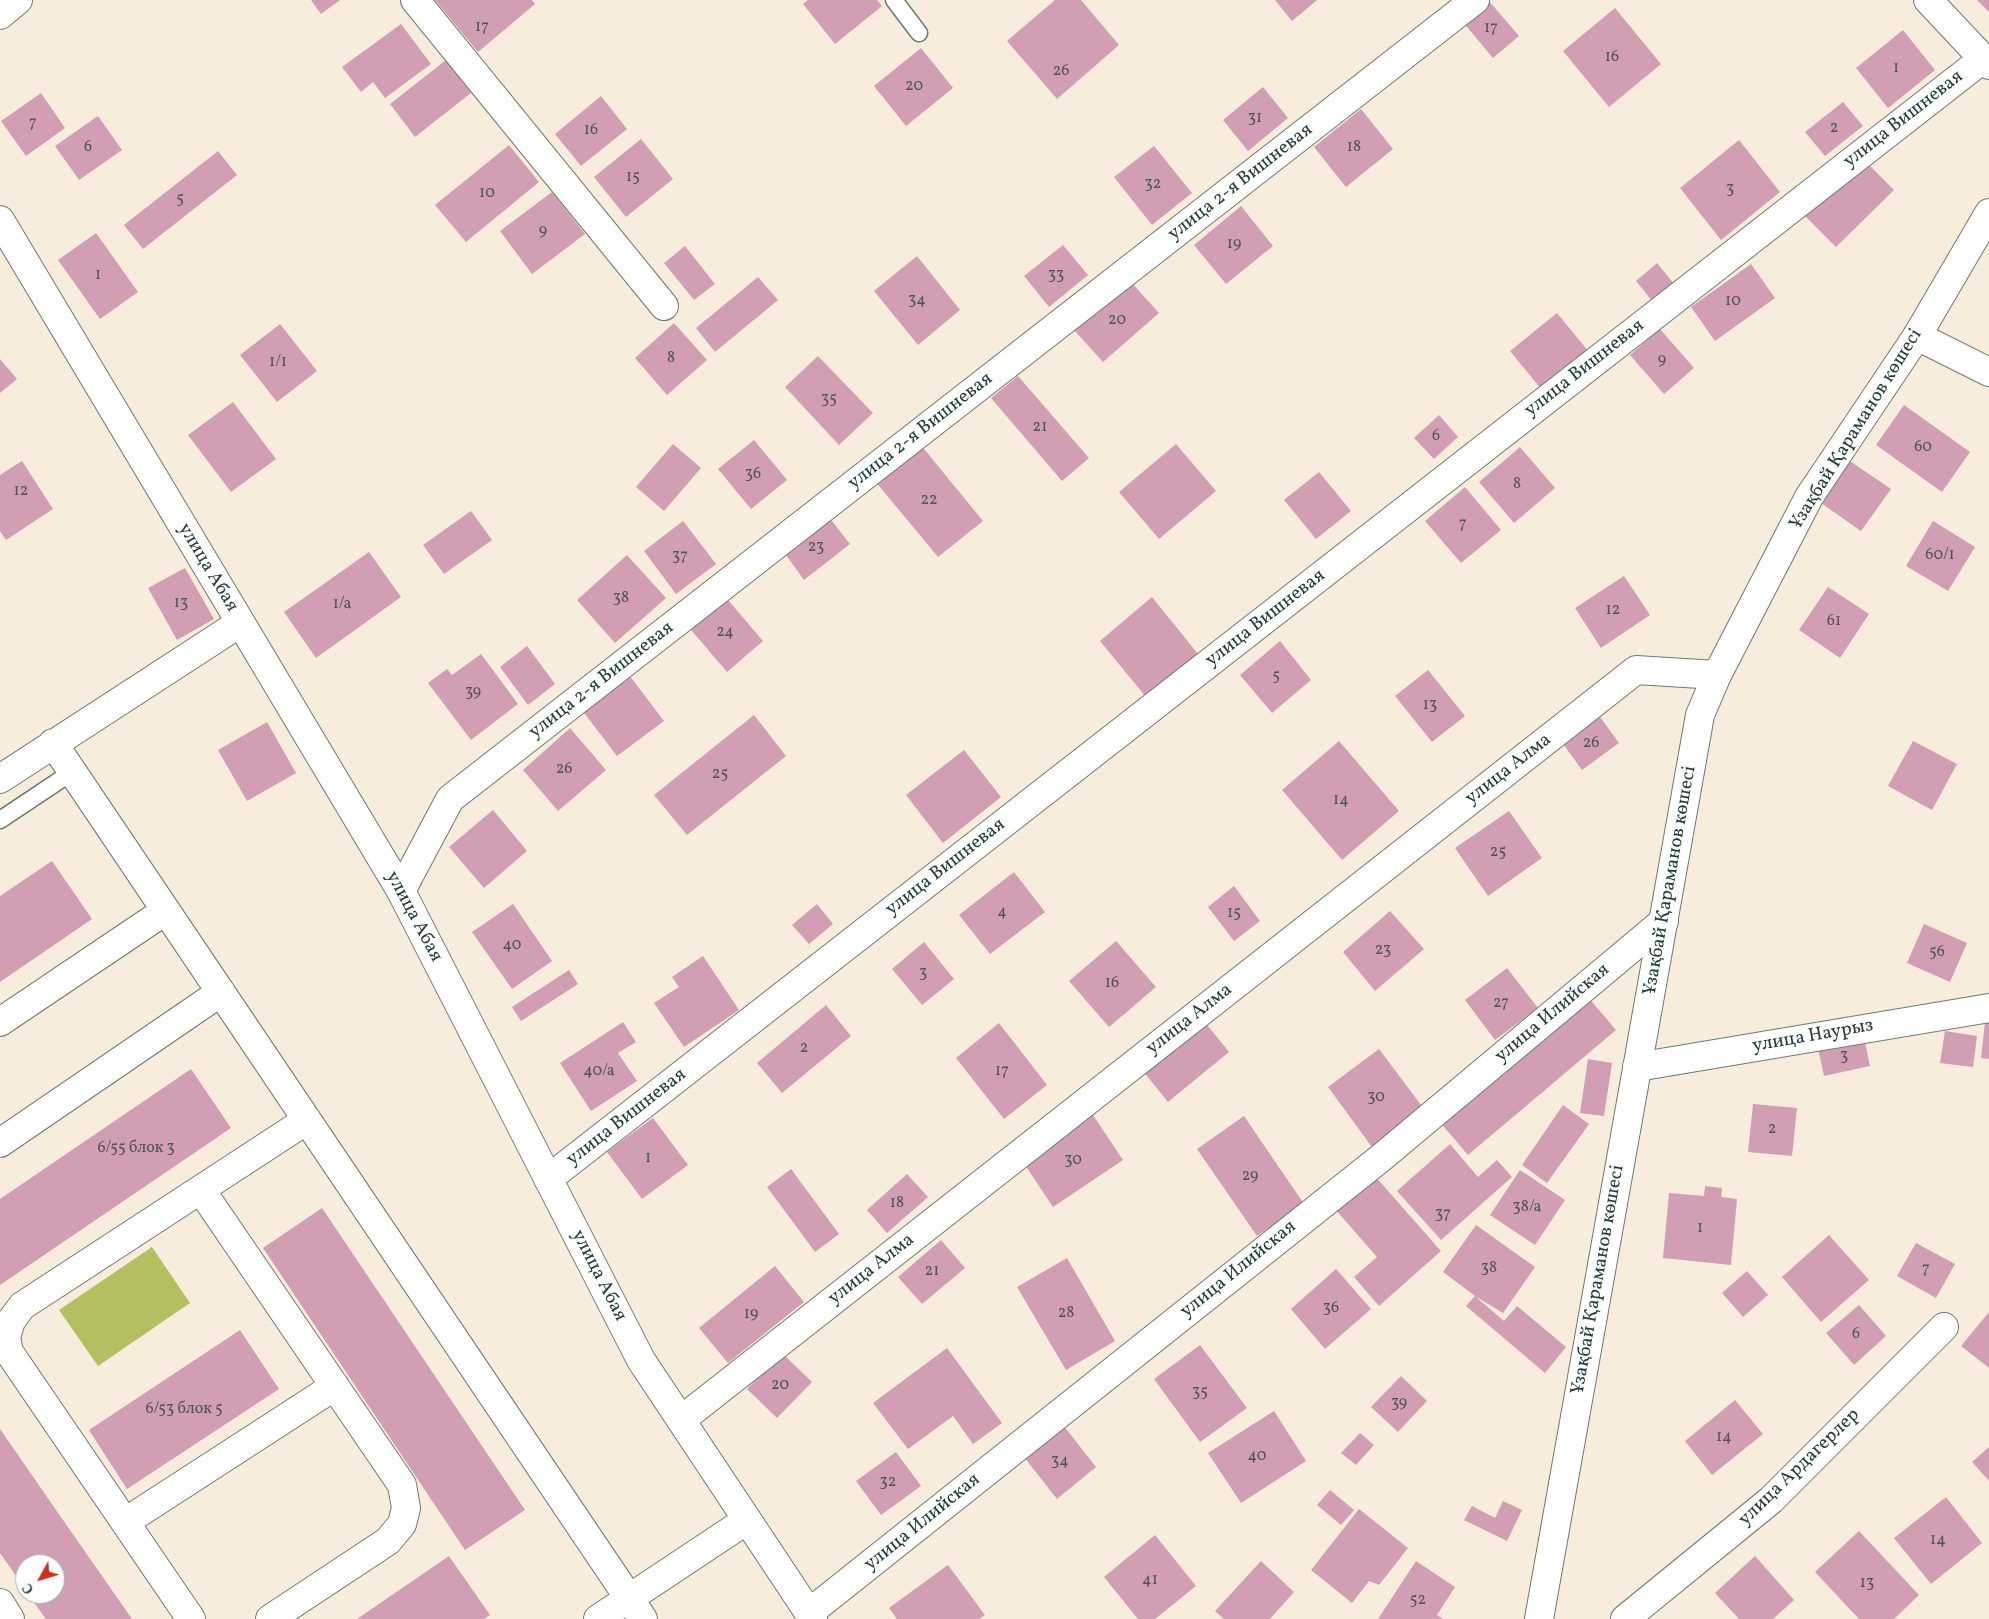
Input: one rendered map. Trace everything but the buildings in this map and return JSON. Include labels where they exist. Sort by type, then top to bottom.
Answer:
[{"type":"street","points":[[0,14],[18,0]]},
{"type":"street","points":[[415,0],[664,306]]},
{"type":"street","name":"улица 2-я Вишневая","points":[[400,891],[450,799],[1475,0]]},
{"type":"street","points":[[1928,0],[1986,62]]},
{"type":"street","name":"улица Вишневая","points":[[548,1179],[1986,62]]},
{"type":"street","name":"Ұзақбай Қараманов көшесі","points":[[1538,1619],[1700,714],[1717,675],[1809,498],[1917,336],[1989,213]]},
{"type":"street","name":"улица Абая","points":[[0,220],[400,891],[641,1360],[811,1616]]},
{"type":"street","points":[[1917,336],[1989,372]]},
{"type":"street","points":[[0,779],[240,623]]},
{"type":"street","name":"улица Алма","points":[[682,1420],[1636,670],[1717,675]]},
{"type":"street","points":[[53,743],[636,1609]]},
{"type":"street","points":[[0,1022],[165,911]]},
{"type":"street","name":"улица Илийская","points":[[811,1616],[1382,1157],[1664,921]]},
{"type":"street","points":[[0,1143],[221,992]]},
{"type":"street","name":"улица Наурыз","points":[[1637,1067],[1989,1008]]},
{"type":"street","points":[[191,1619],[9,1352],[6,1337],[11,1321],[22,1306],[307,1120]]},
{"type":"street","points":[[201,1190],[402,1485],[406,1508],[402,1524],[388,1541],[270,1619]]},
{"type":"street","name":"улица Ардагерлер","points":[[1624,1619],[1771,1500],[1944,1327]]},
{"type":"street","points":[[125,1522],[335,1386]]},
{"type":"street","points":[[598,1619],[636,1609],[747,1520]]},
{"type":"street","points":[[0,1603],[10,1619]]},
{"type":"lane","points":[[894,0],[919,33]]},
{"type":"lane","points":[[0,820],[72,772]]},
{"type":"green space","points":[[152,1247],[190,1303],[98,1366],[59,1310]]}]
